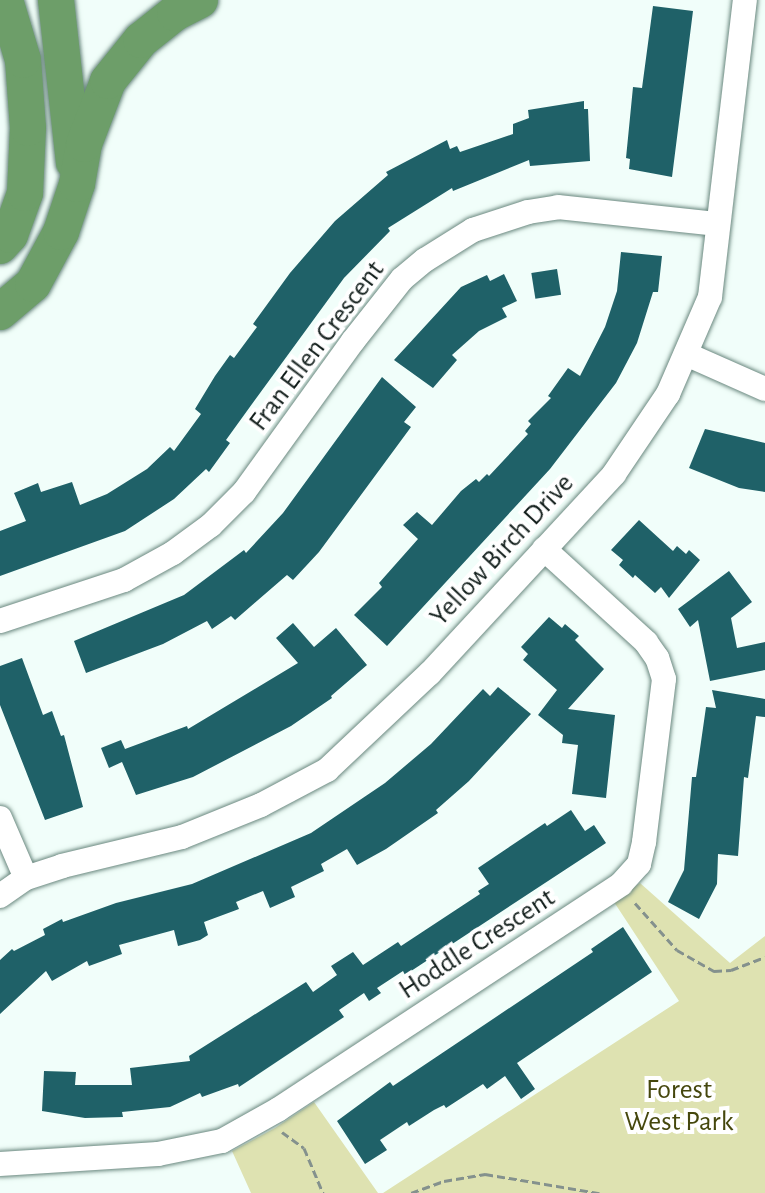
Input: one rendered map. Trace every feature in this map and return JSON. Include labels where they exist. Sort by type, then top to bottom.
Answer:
[{"type":"highway","points":[[0,246],[10,235],[25,193],[28,128],[23,60],[5,0]]},
{"type":"highway","points":[[56,0],[77,184]]},
{"type":"highway","points":[[0,312],[33,284],[61,232],[77,184],[84,144],[108,81],[141,40],[175,13],[200,0]]},
{"type":"street","name":"Yellow Birch Drive","points":[[0,896],[26,878],[182,837],[261,805],[327,770],[430,673],[614,474],[668,394],[710,297],[745,0]]},
{"type":"street","name":"Fran Ellen Crescent","points":[[0,621],[124,580],[173,553],[211,525],[244,492],[361,330],[402,279],[425,260],[473,230],[528,212],[558,207],[718,224]]},
{"type":"street","points":[[686,354],[765,389]]},
{"type":"street","name":"Hoddle Crescent","points":[[0,1164],[158,1154],[222,1141],[292,1101],[621,884],[639,864],[664,679],[657,658],[646,642],[544,549]]},
{"type":"street","points":[[0,818],[26,878]]},
{"type":"path","points":[[631,898],[677,950],[714,971],[731,970],[765,957]]},
{"type":"path","points":[[280,1131],[304,1148],[323,1193]]},
{"type":"path","points":[[411,1193],[444,1181],[485,1174],[599,1193]]},
{"type":"green space","name":"Forest West Park","points":[[640,883],[730,963],[765,936],[765,1193],[383,1193],[679,1001],[614,902]]},
{"type":"green space","points":[[314,1102],[378,1193],[251,1193],[232,1151]]},
{"type":"building","points":[[653,6],[693,11],[672,177],[629,169],[630,159],[626,158],[633,87],[642,88]]},
{"type":"building","points":[[584,101],[584,109],[588,109],[590,161],[530,166],[529,160],[453,191],[452,188],[388,228],[390,231],[344,278],[226,440],[230,443],[209,472],[206,469],[174,499],[125,531],[0,576],[0,531],[26,521],[14,493],[38,483],[41,492],[72,482],[80,505],[107,494],[147,469],[170,447],[174,451],[201,414],[195,409],[215,376],[230,355],[234,358],[257,327],[253,324],[290,273],[335,221],[388,175],[386,172],[447,140],[450,149],[457,146],[460,152],[513,134],[513,124],[529,118],[528,110]]},
{"type":"building","points":[[621,252],[662,256],[658,292],[653,292],[637,343],[616,383],[550,469],[387,646],[354,615],[382,587],[379,583],[418,539],[403,525],[417,512],[432,525],[461,491],[476,479],[479,482],[487,474],[489,476],[528,434],[525,431],[531,424],[528,421],[551,398],[548,396],[568,368],[580,376],[605,327],[617,291]]},
{"type":"building","points":[[557,269],[561,295],[535,299],[531,273]]},
{"type":"building","points":[[504,274],[517,301],[502,308],[507,317],[479,331],[452,355],[457,360],[433,388],[394,360],[461,287],[487,275],[490,281]]},
{"type":"building","points":[[382,377],[416,407],[404,422],[411,427],[319,552],[293,580],[287,575],[235,620],[231,616],[212,629],[207,621],[163,644],[86,673],[74,641],[184,595],[244,550],[246,553],[283,513]]},
{"type":"building","points":[[705,429],[765,443],[765,492],[739,488],[689,468]]},
{"type":"building","points":[[639,520],[673,551],[677,546],[686,554],[689,550],[700,560],[669,598],[661,587],[655,593],[635,575],[633,578],[619,565],[623,560],[611,550]]},
{"type":"building","points":[[729,571],[752,602],[731,618],[737,648],[765,642],[765,670],[710,681],[698,620],[690,627],[678,609]]},
{"type":"building","points":[[549,617],[562,628],[565,624],[579,636],[575,640],[604,669],[568,709],[615,715],[606,798],[572,794],[578,745],[562,743],[563,735],[538,715],[557,690],[523,660],[528,654],[521,647]]},
{"type":"building","points":[[293,623],[314,647],[336,628],[367,665],[332,698],[291,726],[193,777],[136,795],[122,762],[109,768],[101,748],[121,740],[125,749],[187,726],[188,729],[298,663],[276,638]]},
{"type":"building","points":[[22,658],[43,715],[52,711],[61,736],[64,735],[83,807],[45,820],[0,705],[0,666]]},
{"type":"building","points":[[498,687],[531,714],[469,781],[436,810],[438,813],[386,849],[357,865],[347,849],[321,864],[324,871],[291,887],[295,897],[270,908],[263,891],[236,902],[239,909],[204,922],[208,935],[200,940],[178,946],[174,930],[119,945],[122,954],[89,966],[87,961],[52,981],[46,971],[0,1014],[0,960],[12,949],[14,951],[45,935],[43,929],[62,919],[63,922],[116,903],[192,884],[311,833],[385,783],[431,744],[483,689],[490,696]]},
{"type":"building","points":[[712,690],[765,699],[765,717],[756,716],[748,778],[744,777],[738,856],[718,854],[717,884],[699,919],[668,902],[684,870],[692,777],[696,777],[706,707],[716,708]]},
{"type":"building","points":[[571,810],[585,831],[594,825],[606,843],[405,975],[403,971],[377,988],[381,993],[369,1001],[364,993],[339,1010],[344,1017],[239,1087],[238,1084],[202,1097],[200,1093],[170,1107],[122,1112],[123,1117],[85,1118],[42,1111],[44,1071],[76,1072],[75,1085],[132,1085],[130,1068],[190,1061],[189,1056],[306,982],[313,992],[337,975],[331,966],[353,952],[363,965],[398,942],[401,946],[480,894],[478,891],[489,884],[478,868],[545,823],[547,826]]},
{"type":"building","points":[[623,927],[652,972],[517,1063],[535,1089],[521,1099],[505,1076],[487,1089],[483,1084],[446,1108],[444,1105],[409,1126],[407,1122],[380,1140],[387,1150],[365,1164],[337,1121],[390,1082],[393,1086],[593,952],[591,949]]}]
